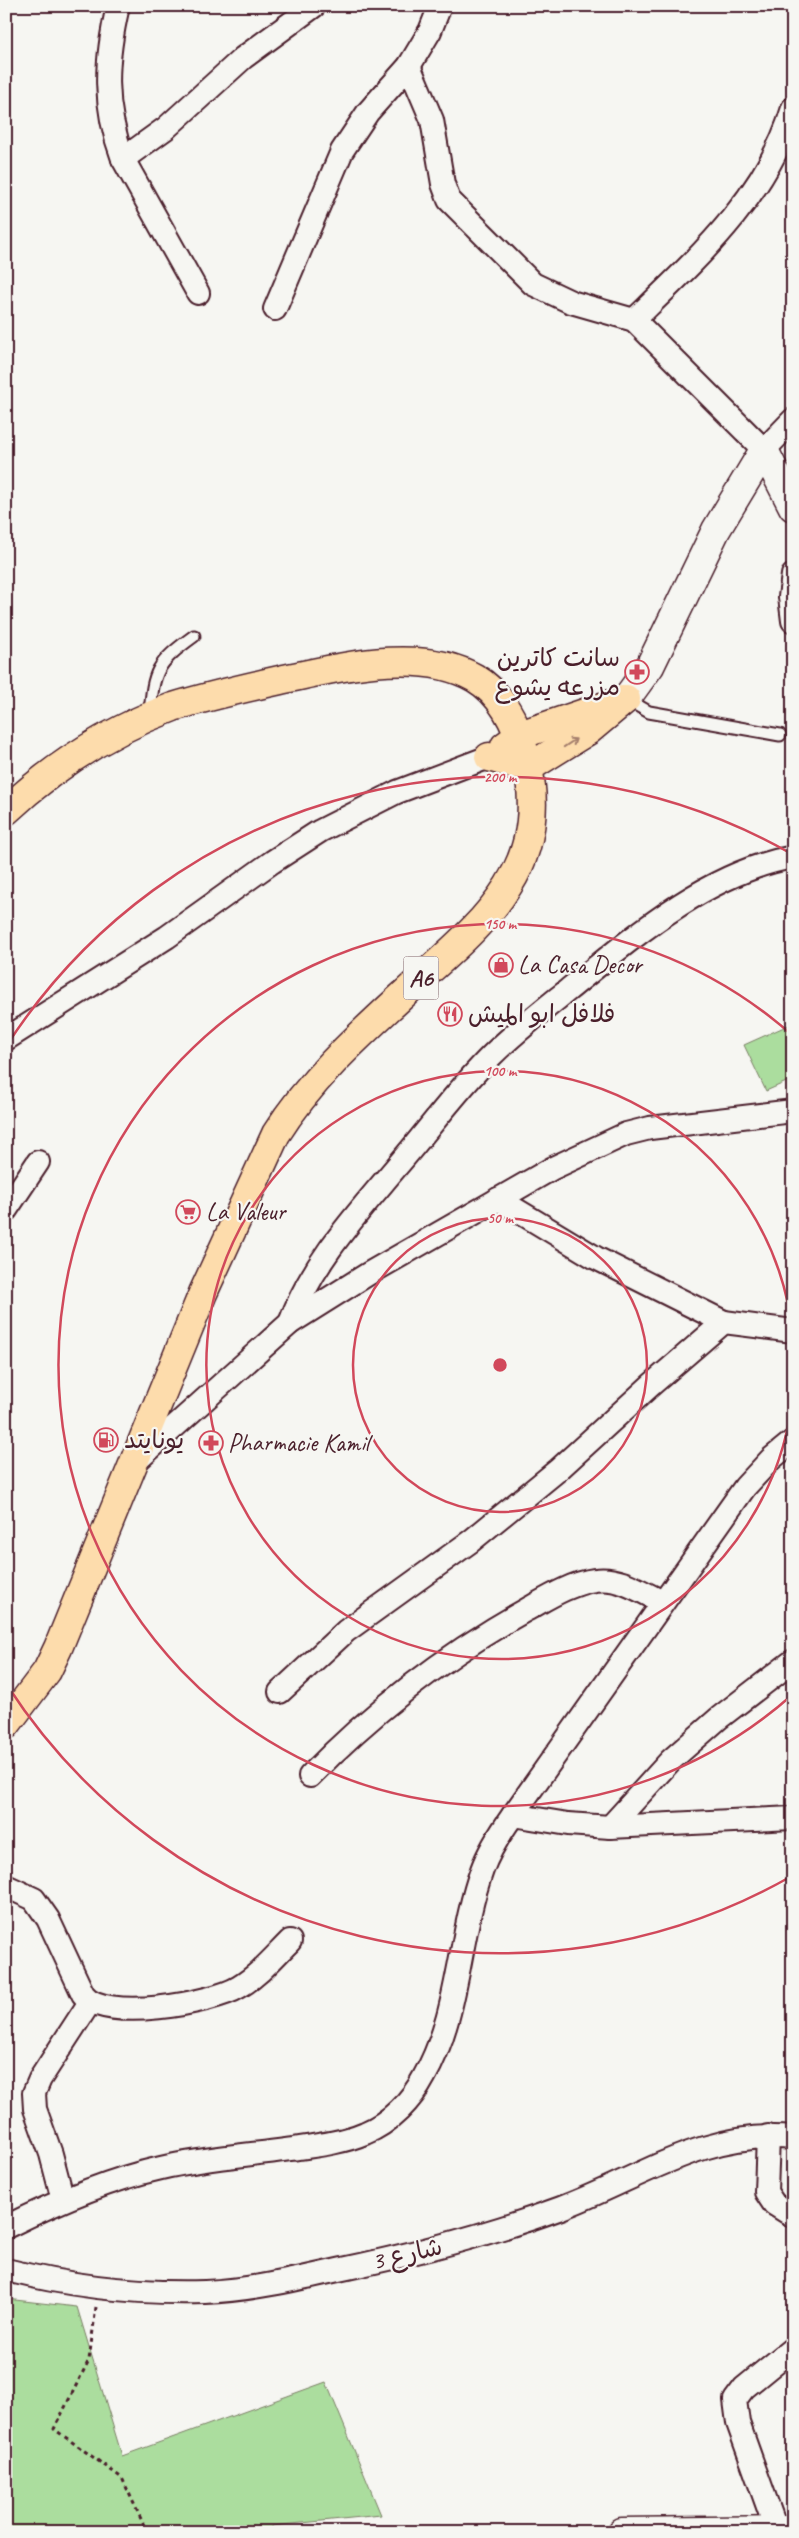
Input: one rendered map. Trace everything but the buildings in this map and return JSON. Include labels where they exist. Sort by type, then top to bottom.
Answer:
[{"type":"highway","name":"A6","points":[[6,811],[77,754],[150,715],[199,699],[330,670],[374,662],[408,662],[449,669],[474,678],[498,699],[520,736],[528,768],[531,826],[527,849],[520,866],[490,910],[452,950],[352,1042],[290,1113],[264,1157],[215,1266],[58,1648],[47,1671],[6,1725]]},
{"type":"highway","points":[[489,757],[520,736],[626,699]]},
{"type":"highway","points":[[489,757],[528,768],[589,730],[626,699]]},
{"type":"street","points":[[118,6],[109,45],[106,78],[110,114],[123,159],[198,293]]},
{"type":"street","points":[[123,159],[166,128],[244,58],[314,6]]},
{"type":"street","points":[[275,309],[342,151],[368,112],[409,66],[427,37],[440,6]]},
{"type":"street","points":[[409,66],[429,109],[445,192],[456,209],[533,284],[571,302],[634,320],[764,450],[793,507]]},
{"type":"street","points":[[634,320],[700,256],[750,194],[768,164],[793,108]]},
{"type":"street","points":[[626,699],[650,666],[716,530],[764,450],[793,420]]},
{"type":"street","points":[[793,576],[790,597],[793,621]]},
{"type":"street","points":[[6,1039],[168,937],[272,862],[320,831],[397,792],[489,757]]},
{"type":"street","points":[[290,1323],[305,1289],[332,1246],[460,1089],[505,1042],[603,962],[692,898],[752,867],[793,857]]},
{"type":"street","points":[[133,1464],[290,1323],[498,1199],[561,1164],[626,1134],[671,1123],[793,1111]]},
{"type":"street","points":[[6,1210],[38,1162]]},
{"type":"street","points":[[498,1199],[596,1258],[724,1322],[793,1332]]},
{"type":"street","points":[[280,1692],[346,1631],[471,1541],[558,1470],[651,1385],[724,1322]]},
{"type":"street","points":[[6,2227],[63,2200],[129,2176],[163,2167],[340,2141],[364,2134],[393,2115],[411,2097],[436,2053],[448,2015],[472,1903],[481,1872],[495,1842],[513,1814],[607,1684],[662,1602],[745,1488],[770,1458],[793,1441]]},
{"type":"street","points":[[310,1776],[364,1723],[428,1671],[480,1636],[541,1602],[596,1579],[612,1580],[627,1585],[662,1602]]},
{"type":"street","points":[[610,1827],[671,1760],[719,1718],[793,1661]]},
{"type":"street","points":[[513,1814],[568,1824],[610,1827],[793,1818]]},
{"type":"street","points":[[6,1886],[34,1899],[48,1919],[83,1994],[90,2002],[109,2006],[140,2008],[206,2000],[226,1994],[252,1978],[290,1941]]},
{"type":"street","points":[[63,2200],[51,2154],[35,2109],[34,2093],[40,2079],[90,2002]]},
{"type":"street","points":[[768,2136],[766,2192],[774,2204],[793,2216]]},
{"type":"street","name":"شارع 3","points":[[6,2270],[99,2286],[171,2292],[243,2289],[398,2258],[510,2227],[565,2207],[641,2172],[714,2144],[747,2137],[793,2138]]},
{"type":"street","points":[[622,2532],[784,2530],[738,2424],[735,2400],[744,2388],[793,2348]]},
{"type":"lane","points":[[150,715],[152,686],[157,669],[170,654],[194,636]]},
{"type":"lane","points":[[626,699],[649,712],[780,735]]},
{"type":"path","points":[[99,2286],[89,2360],[54,2429],[122,2478],[147,2532]]},
{"type":"green space","points":[[793,1023],[793,1079],[766,1091],[744,1045]]},
{"type":"green space","points":[[6,2299],[77,2307],[122,2456],[326,2382],[381,2515],[272,2526],[272,2532],[8,2532],[8,2527],[6,2527]]},
{"type":"place","name":"سانت كاترين مزرعه يشوع","points":[[637,672]]},
{"type":"place","name":"La Casa Decor","points":[[501,965]]},
{"type":"place","name":"فلافل ابو الميش","points":[[450,1014]]},
{"type":"place","name":"La Valeur","points":[[188,1212]]},
{"type":"place","name":"يونايتد","points":[[106,1440]]},
{"type":"place","name":"Pharmacie Kamil","points":[[211,1443]]}]
